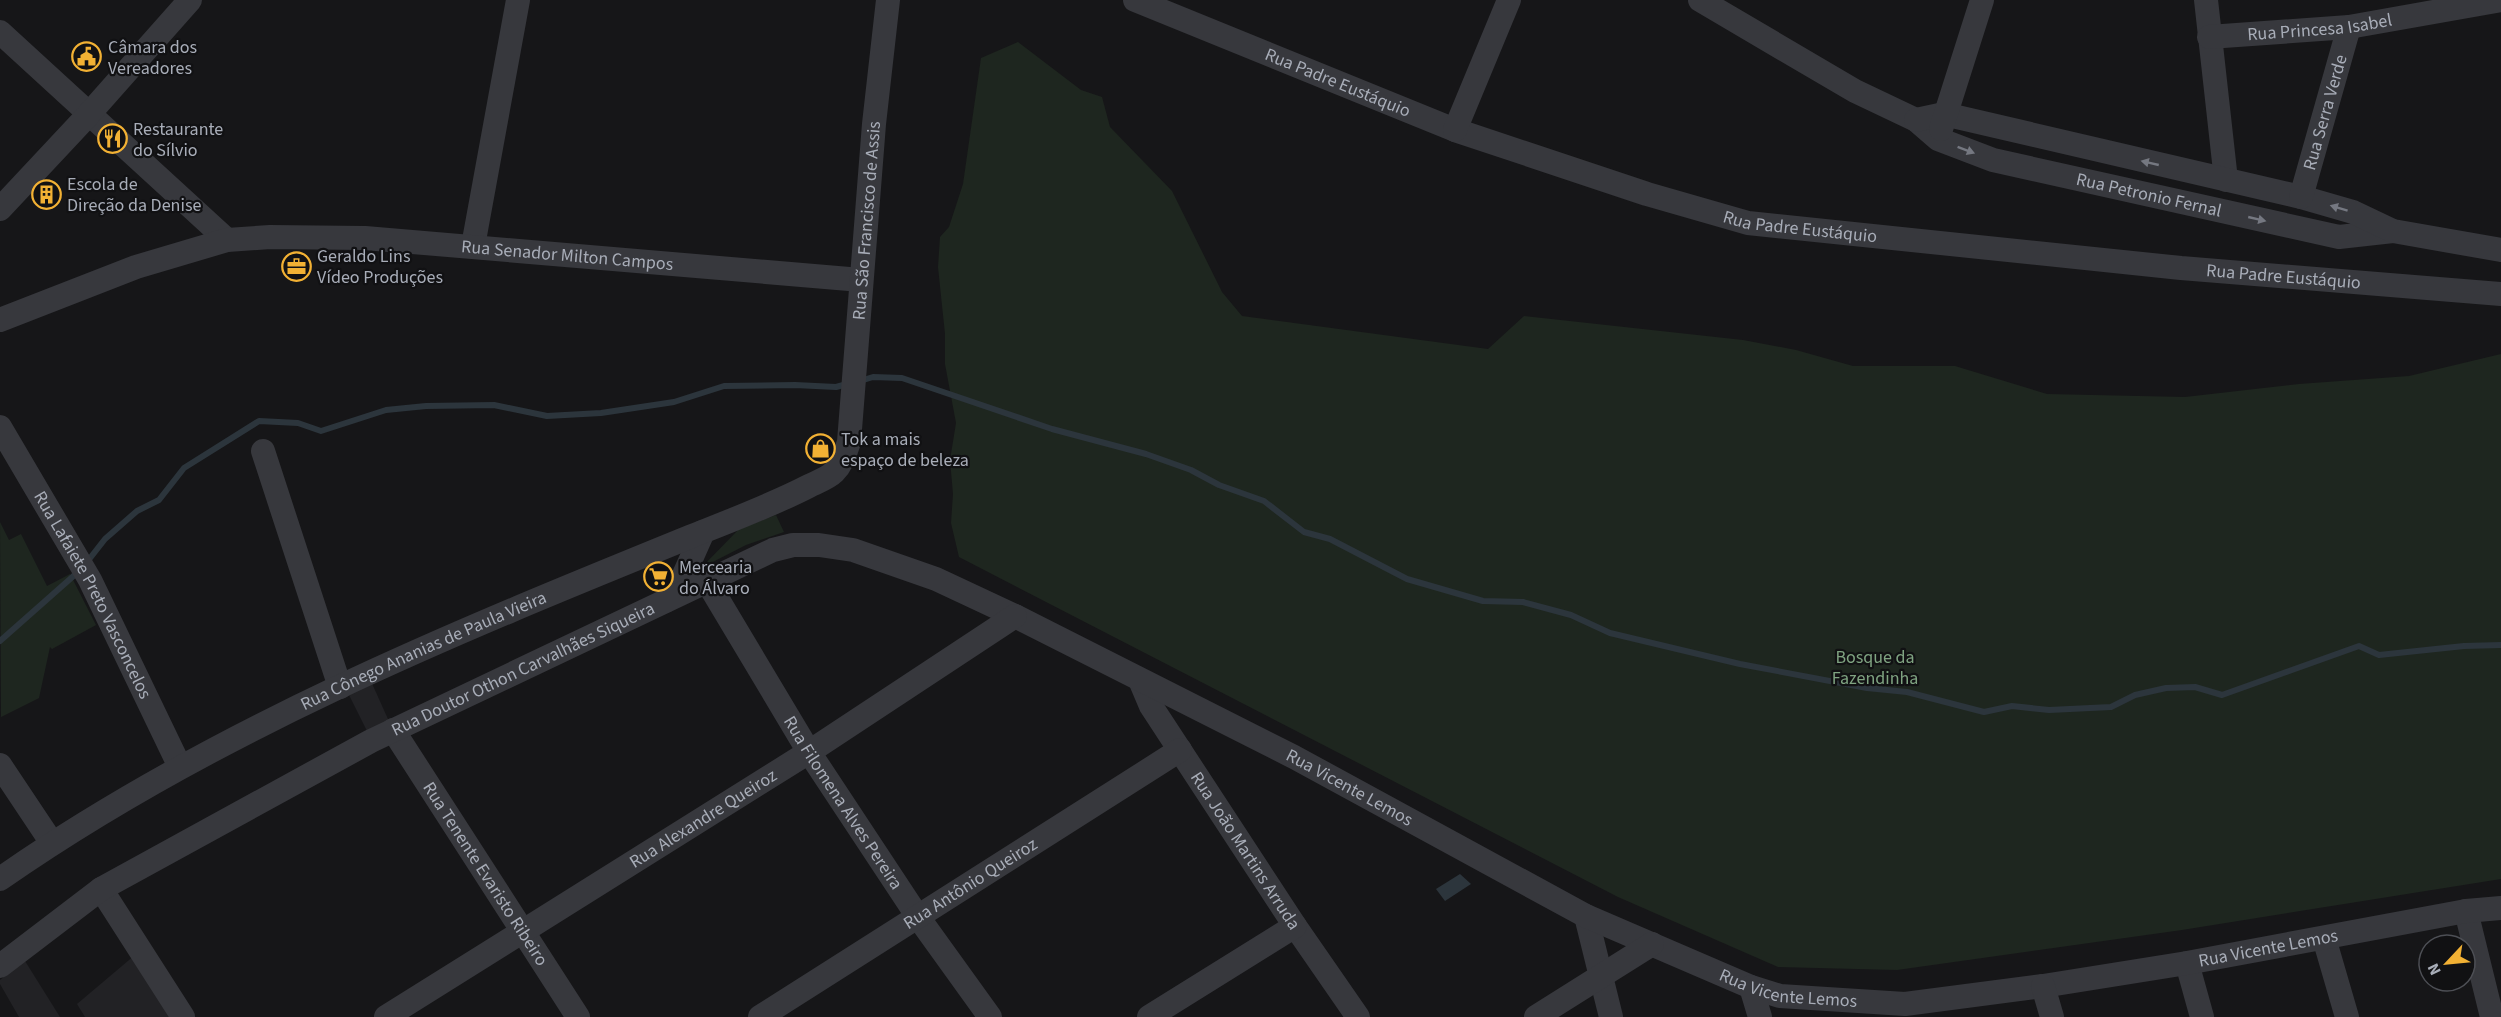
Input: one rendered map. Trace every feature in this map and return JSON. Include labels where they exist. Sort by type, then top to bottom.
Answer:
[{"type":"street","points":[[0,210],[190,0]]},
{"type":"street","points":[[474,246],[518,0]]},
{"type":"street","name":"Rua São Francisco de Assis","points":[[849,442],[874,124],[888,0]]},
{"type":"street","name":"Rua Padre Eustáquio","points":[[1135,0],[1455,130],[1647,194],[1748,223],[2181,268],[2501,294]]},
{"type":"street","points":[[1455,130],[1509,0]]},
{"type":"street","name":"Rua Petronio Fernal","points":[[1700,0],[1855,91],[1916,120],[1938,139],[1993,160],[2339,237],[2393,231]]},
{"type":"street","points":[[1938,139],[1944,114],[1982,0]]},
{"type":"street","points":[[2206,0],[2226,180]]},
{"type":"street","name":"Rua Princesa Isabel","points":[[2209,37],[2349,27],[2501,0]]},
{"type":"street","name":"Rua Serra Verde","points":[[2301,197],[2349,27]]},
{"type":"street","points":[[0,32],[227,240]]},
{"type":"street","name":"Rua Petronio Fernal","points":[[1916,120],[1944,114],[2301,197],[2353,212],[2393,231],[2501,250]]},
{"type":"street","name":"Rua Senador Milton Campos","points":[[0,320],[136,267],[227,240],[270,237],[365,238],[861,280]]},
{"type":"street","name":"Rua Lafaiete Preto Vasconcelos","points":[[0,427],[75,551],[180,767]]},
{"type":"street","name":"Rua Cônego Ananias de Paula Vieira","points":[[0,879],[116,803],[180,767],[340,687],[590,578],[781,500],[833,473],[844,460],[849,442]]},
{"type":"street","points":[[263,451],[340,687]]},
{"type":"street","points":[[663,604],[683,577],[703,532]]},
{"type":"street","name":"Rua Doutor Othon Carvalhães Siqueira","points":[[0,966],[101,889],[393,730],[708,583],[772,550],[793,545],[819,545],[853,550],[936,579],[1015,616],[1140,680]]},
{"type":"street","name":"Rua Filomena Alves Pereira","points":[[708,583],[809,752],[918,917],[990,1017]]},
{"type":"street","name":"Rua Alexandre Queiroz","points":[[386,1017],[809,752],[1015,616]]},
{"type":"street","name":"Rua João Martins Arruda","points":[[1140,680],[1151,706],[1295,926],[1358,1017]]},
{"type":"street","name":"Rua Vicente Lemos","points":[[1140,680],[1294,757],[1586,916],[1751,987],[1780,996],[1907,1010],[2187,963],[2466,911],[2501,908]]},
{"type":"street","name":"Rua Tenente Evaristo Ribeiro","points":[[393,730],[578,1017]]},
{"type":"street","name":"Rua Antônio Queiroz","points":[[760,1017],[1180,750]]},
{"type":"street","points":[[0,765],[52,843]]},
{"type":"street","points":[[101,889],[183,1017]]},
{"type":"street","points":[[2466,911],[2492,1017]]},
{"type":"street","points":[[1586,916],[1611,1017]]},
{"type":"street","points":[[1149,1017],[1295,926]]},
{"type":"street","points":[[2324,938],[2346,1017]]},
{"type":"street","points":[[1536,1017],[1599,975],[1652,944]]},
{"type":"street","points":[[2187,963],[2202,1017]]},
{"type":"street","points":[[2043,986],[2052,1017]]},
{"type":"street","points":[[1751,987],[1760,1017]]},
{"type":"shaded area","points":[[370,679],[392,728],[370,737],[346,689]]},
{"type":"shaded area","points":[[1460,874],[1471,884],[1445,901],[1436,889]]},
{"type":"shaded area","points":[[135,955],[174,1017],[85,1017],[77,1004]]},
{"type":"shaded area","points":[[25,961],[60,1017],[19,1017],[0,984],[0,980]]},
{"type":"green space","name":"Bosque da Fazendinha","points":[[1018,42],[1081,90],[1102,97],[1110,127],[1172,191],[1222,292],[1242,316],[1488,349],[1524,316],[1743,340],[1796,350],[1853,366],[1955,366],[2047,394],[2185,397],[2299,384],[2409,376],[2501,354],[2501,879],[2182,930],[1897,970],[1778,967],[1618,897],[959,557],[951,523],[953,494],[950,460],[956,423],[945,364],[945,334],[938,267],[940,237],[949,227],[963,184],[981,58]]},
{"type":"green space","points":[[776,515],[784,532],[746,545],[701,568],[739,529]]},
{"type":"green space","points":[[0,522],[9,540],[21,534],[47,586],[70,574],[96,625],[52,649],[50,647],[39,698],[1,717]]},
{"type":"waterway","points":[[860,381],[873,377],[902,378],[1052,429],[1146,454],[1191,470],[1219,485],[1264,501],[1304,532],[1330,539],[1407,579],[1483,601],[1523,602],[1571,615],[1610,633],[1740,664],[1867,688],[1907,692],[1984,712],[2012,706],[2049,710],[2111,707],[2135,695],[2166,688],[2195,687],[2222,695],[2359,646],[2379,655],[2464,646],[2501,645]]},
{"type":"waterway","points":[[87,562],[105,539],[137,511],[159,500],[184,468],[259,421],[298,423],[321,431],[386,410],[426,406],[494,405],[547,416],[601,413],[674,402],[724,386],[836,387],[847,384]]},
{"type":"waterway","points":[[0,641],[78,572]]},
{"type":"place","name":"Câmara dos Vereadores","points":[[87,57]]},
{"type":"place","name":"Restaurante do Sílvio","points":[[112,139]]},
{"type":"place","name":"Escola de Direção da Denise","points":[[46,194]]},
{"type":"place","name":"Geraldo Lins Vídeo Produções","points":[[296,266]]},
{"type":"place","name":"Tok a mais espaço de beleza","points":[[820,449]]},
{"type":"place","name":"Mercearia do Álvaro","points":[[658,577]]}]
